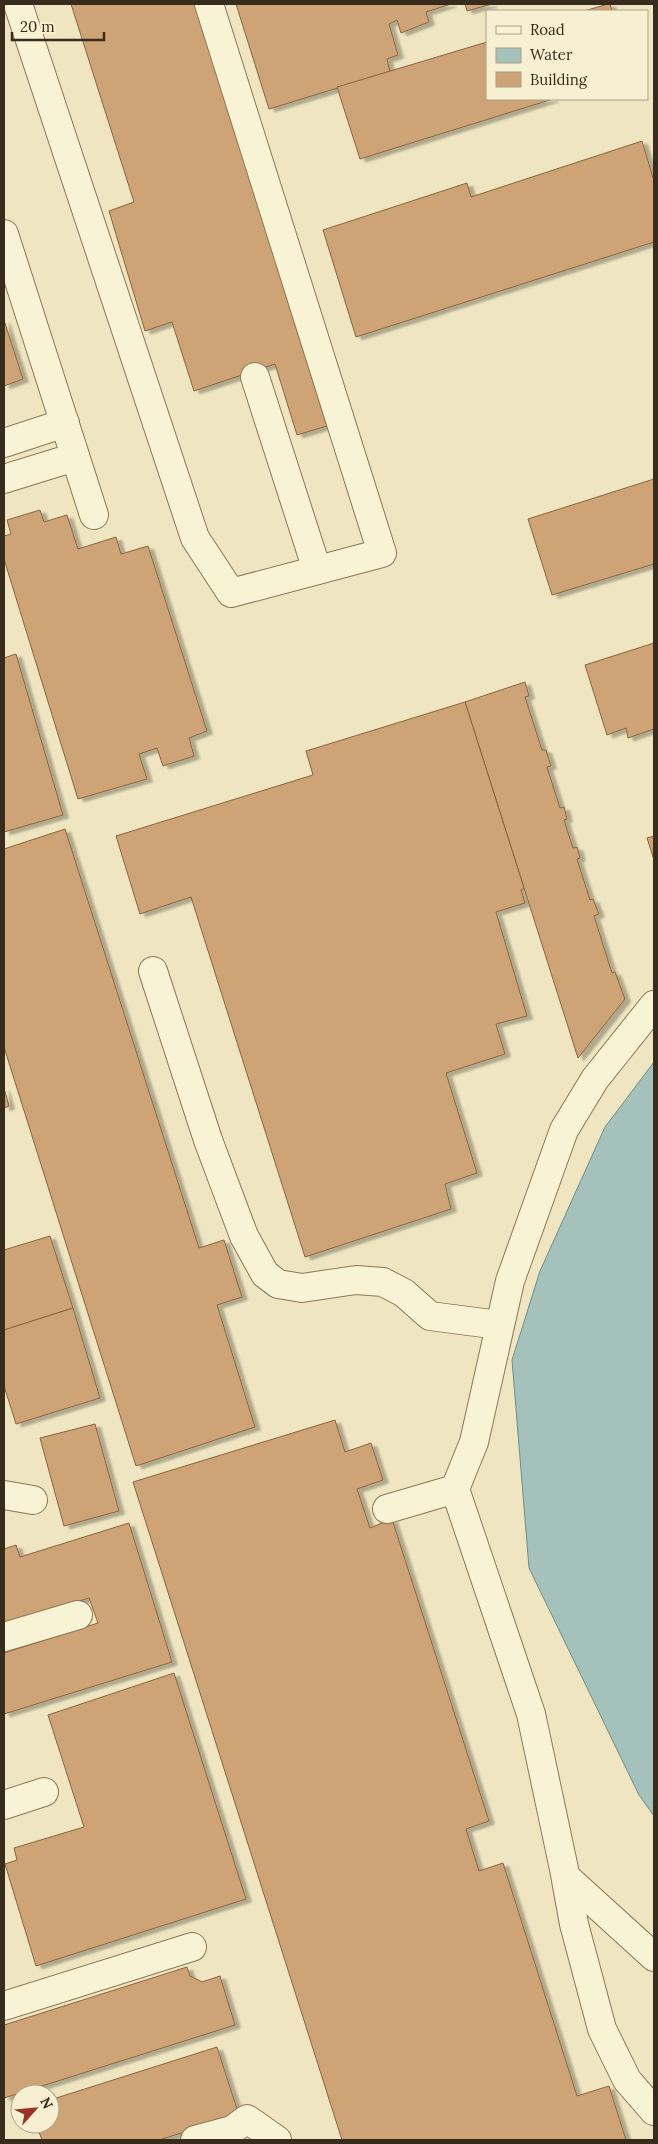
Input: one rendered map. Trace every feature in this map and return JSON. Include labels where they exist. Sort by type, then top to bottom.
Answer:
[{"type":"street","points":[[18,4],[195,538],[231,593],[382,553],[209,4]]},
{"type":"street","points":[[4,234],[94,515]]},
{"type":"street","points":[[255,377],[317,570]]},
{"type":"street","points":[[4,443],[65,423]]},
{"type":"street","points":[[4,479],[75,457]]},
{"type":"street","points":[[153,971],[215,1158],[244,1236],[265,1274],[278,1284],[302,1288],[356,1280],[383,1282],[404,1292],[430,1316],[499,1325]]},
{"type":"street","points":[[654,1005],[595,1079],[564,1130],[510,1281],[474,1442],[455,1489],[531,1714],[566,1877],[574,1924],[602,2029],[627,2080],[654,2111]]},
{"type":"street","points":[[387,1509],[455,1489]]},
{"type":"street","points":[[4,1495],[33,1500]]},
{"type":"street","points":[[4,1637],[78,1615]]},
{"type":"street","points":[[4,1805],[44,1792]]},
{"type":"street","points":[[566,1877],[654,1957]]},
{"type":"street","points":[[4,2006],[192,1947]]},
{"type":"street","points":[[195,2140],[232,2130],[247,2119],[277,2140]]},
{"type":"water","points":[[654,1062],[654,1816],[639,1795],[529,1568],[512,1360],[540,1271],[605,1127]]},
{"type":"building","points":[[71,4],[195,4],[327,426],[297,435],[275,364],[194,391],[172,322],[145,331],[109,211],[134,202]]},
{"type":"building","points":[[236,4],[451,4],[426,12],[429,22],[401,33],[397,20],[389,24],[398,55],[387,59],[390,72],[269,109]]},
{"type":"building","points":[[465,4],[492,4],[467,11]]},
{"type":"building","points":[[610,4],[612,10],[587,10]]},
{"type":"building","points":[[486,42],[486,100],[550,100],[360,159],[337,87]]},
{"type":"building","points":[[642,141],[654,181],[654,242],[356,337],[323,230],[467,183],[471,197]]},
{"type":"building","points":[[4,320],[23,379],[4,386]]},
{"type":"building","points":[[654,479],[654,564],[552,595],[528,519]]},
{"type":"building","points":[[40,510],[44,522],[67,515],[78,549],[116,537],[121,554],[148,546],[207,731],[189,738],[194,756],[163,766],[157,748],[139,754],[147,779],[78,799],[4,559],[4,536],[11,534],[7,520]]},
{"type":"building","points":[[654,643],[654,729],[628,738],[626,728],[607,735],[585,665]]},
{"type":"building","points":[[16,654],[63,815],[4,832],[4,658]]},
{"type":"building","points":[[525,682],[529,696],[525,697],[542,750],[546,750],[551,766],[547,767],[560,808],[564,807],[567,819],[564,820],[573,848],[577,847],[580,858],[577,859],[590,900],[593,899],[599,914],[594,916],[612,973],[615,972],[625,999],[578,1058],[465,702]]},
{"type":"building","points":[[465,702],[524,888],[521,890],[525,903],[496,912],[527,1016],[496,1024],[505,1054],[446,1073],[477,1173],[445,1184],[451,1209],[305,1257],[191,897],[140,914],[116,836],[313,775],[306,751]]},
{"type":"building","points":[[65,829],[199,1248],[224,1240],[242,1297],[217,1305],[255,1427],[136,1466],[4,1047],[4,849]]},
{"type":"building","points":[[654,836],[654,860],[647,838]]},
{"type":"building","points":[[4,1088],[9,1106],[4,1108]]},
{"type":"building","points":[[50,1236],[73,1308],[4,1330],[4,1250]]},
{"type":"building","points":[[73,1308],[100,1398],[16,1424],[4,1386],[4,1330]]},
{"type":"building","points":[[335,1420],[345,1452],[371,1443],[383,1480],[357,1489],[370,1528],[392,1519],[489,1821],[466,1829],[479,1871],[503,1863],[577,2096],[609,2086],[626,2140],[342,2140],[133,1482]]},
{"type":"building","points":[[95,1424],[119,1511],[64,1526],[40,1438]]},
{"type":"building","points":[[129,1523],[172,1662],[4,1714],[4,1653],[98,1623],[89,1598],[4,1625],[4,1549],[16,1545],[20,1557]]},
{"type":"building","points":[[174,1673],[246,1899],[36,1966],[5,1864],[17,1860],[14,1848],[84,1827],[48,1715]]},
{"type":"building","points":[[187,1967],[190,1976],[202,1982],[220,1976],[235,2025],[48,2084],[10,2084],[10,2096],[4,2098],[4,2025]]},
{"type":"building","points":[[217,2047],[239,2115],[159,2140],[42,2140],[40,2134],[60,2134],[60,2097]]}]
